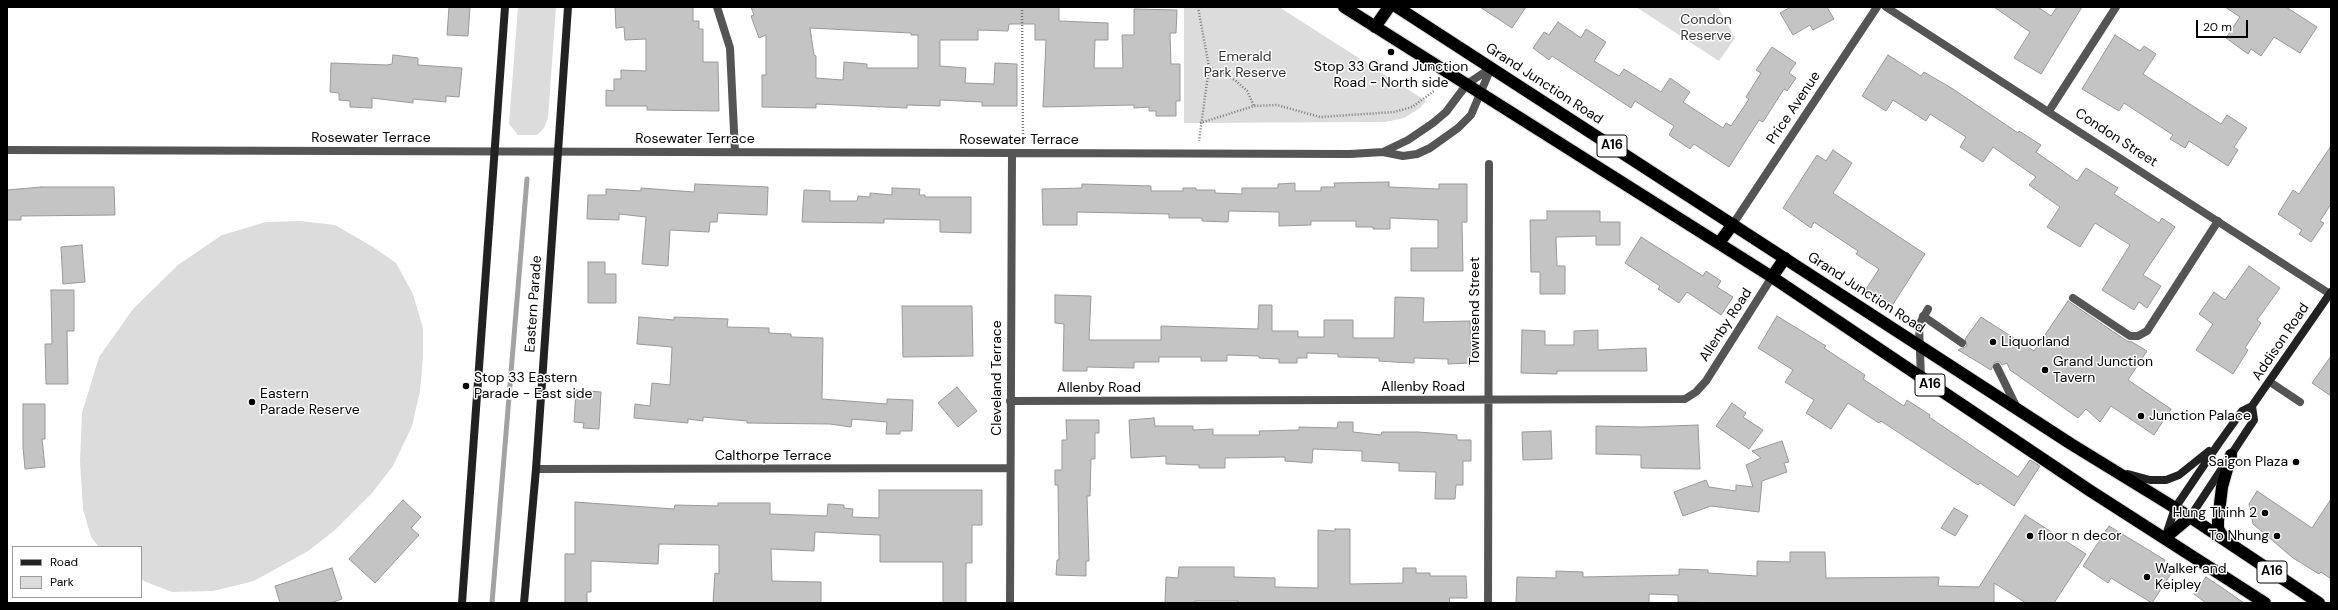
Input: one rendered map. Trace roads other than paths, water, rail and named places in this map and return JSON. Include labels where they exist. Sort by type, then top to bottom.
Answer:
[{"type":"highway","name":"A16","points":[[1344,7],[1772,277],[1920,378],[2265,603]]},
{"type":"highway","points":[[1375,27],[1388,7]]},
{"type":"highway","name":"Grand Junction Road","points":[[1397,7],[1919,344],[2071,444],[2190,517],[2317,603]]},
{"type":"highway","points":[[1719,244],[1733,224]]},
{"type":"highway","points":[[1772,277],[1785,258]]},
{"type":"highway","points":[[2227,542],[2218,529],[2218,521],[2222,488],[2232,455]]},
{"type":"highway","points":[[2165,538],[2190,517]]},
{"type":"main road","points":[[462,603],[505,7]]},
{"type":"main road","name":"Eastern Parade","points":[[524,603],[536,469],[568,7]]},
{"type":"main road","name":"Addison Road","points":[[2165,538],[2175,508],[2219,443],[2242,411],[2252,406],[2270,382],[2331,293]]},
{"type":"main road","points":[[2190,517],[2254,420],[2252,406]]},
{"type":"main road","points":[[2071,444],[2133,476],[2150,480],[2166,480],[2179,476],[2219,443]]},
{"type":"street","points":[[717,7],[730,48],[735,152]]},
{"type":"street","name":"Price Avenue","points":[[1733,224],[1877,7]]},
{"type":"street","name":"Condon Street","points":[[1886,7],[2331,293]]},
{"type":"street","points":[[2049,111],[2116,7]]},
{"type":"street","name":"Rosewater Terrace","points":[[7,150],[1198,154],[1350,154],[1383,152],[1403,156],[1417,154],[1435,145],[1458,128],[1471,115],[1491,68]]},
{"type":"street","name":"Rosewater Terrace","points":[[1383,152],[1408,140],[1433,123],[1446,112],[1467,84],[1491,68]]},
{"type":"street","name":"Cleveland Terrace","points":[[1010,603],[1012,153]]},
{"type":"street","name":"Townsend Street","points":[[1488,603],[1489,164]]},
{"type":"street","points":[[2073,298],[2130,336],[2138,336],[2147,330],[2218,220]]},
{"type":"street","name":"Allenby Road","points":[[1010,401],[1685,399],[1696,392],[1706,381],[1772,277]]},
{"type":"street","points":[[1920,378],[1919,325],[1925,313],[1962,343]]},
{"type":"street","points":[[1997,367],[2017,408]]},
{"type":"street","points":[[2270,382],[2300,402]]},
{"type":"street","name":"Calthorpe Terrace","points":[[536,469],[1010,468]]},
{"type":"waterway","points":[[492,603],[527,179]]},
{"type":"place","name":"Stop 33 Grand Junction Road - North side","points":[[1391,52]]},
{"type":"place","name":"Liquorland","points":[[1993,342]]},
{"type":"place","name":"Grand Junction Tavern","points":[[2045,370]]},
{"type":"place","name":"Stop 33 Eastern Parade - East side","points":[[466,386]]},
{"type":"place","name":"Eastern Parade Reserve","points":[[252,402]]},
{"type":"place","name":"Junction Palace","points":[[2141,416]]},
{"type":"place","name":"Saigon Plaza","points":[[2296,462]]},
{"type":"place","name":"Hung Thinh 2","points":[[2265,513]]},
{"type":"place","name":"floor n decor","points":[[2030,536]]},
{"type":"place","name":"To Nhung","points":[[2277,536]]},
{"type":"place","name":"Walker and Keipley","points":[[2147,577]]},
{"type":"park label","name":"Condon Reserve","points":[[1706,28]]},
{"type":"park label","name":"Emerald Park Reserve","points":[[1245,66]]}]
